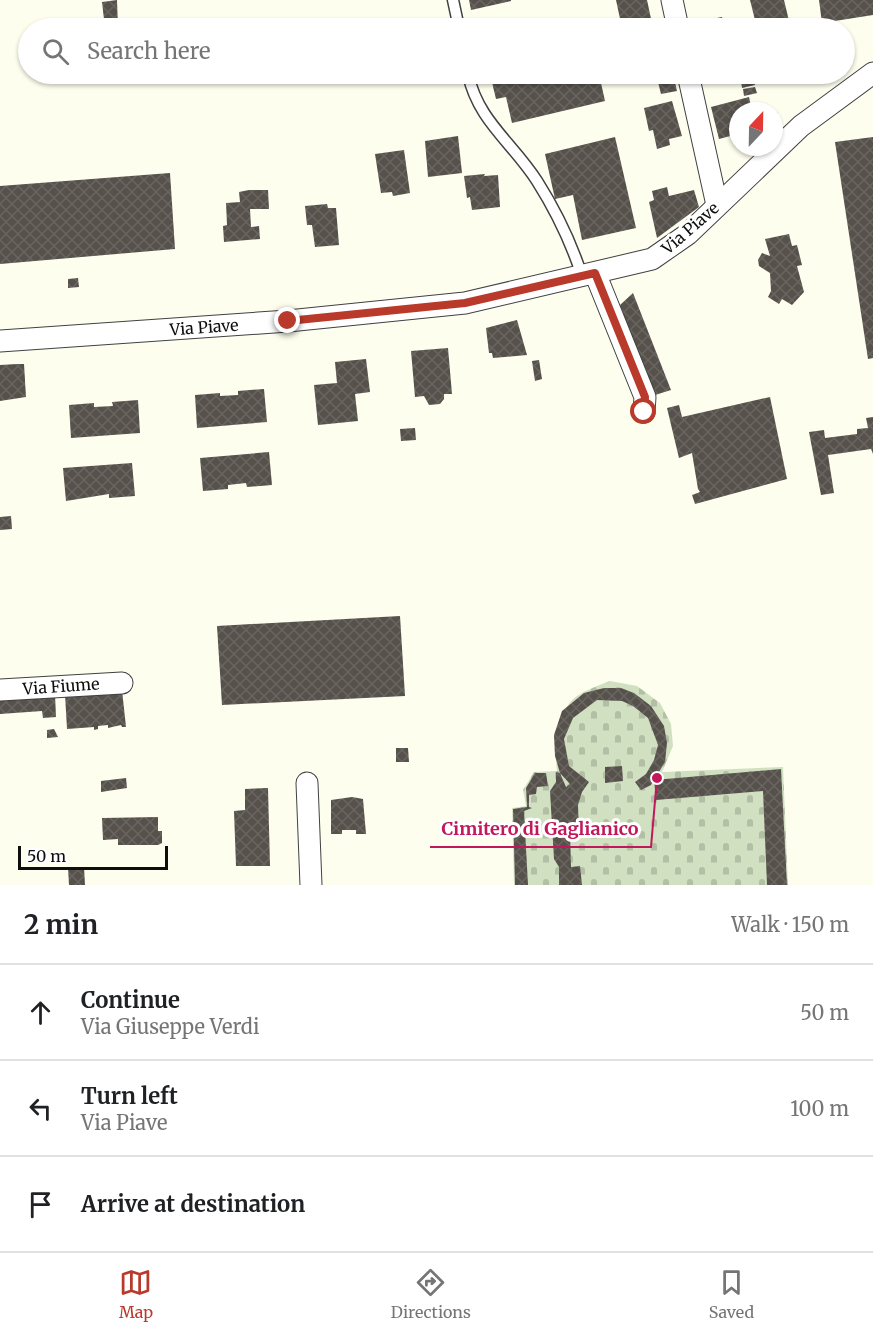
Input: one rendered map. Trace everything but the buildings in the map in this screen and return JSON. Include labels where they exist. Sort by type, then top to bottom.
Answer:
[{"type":"street","points":[[672,0],[676,18]]},
{"type":"street","name":"Via Piave","points":[[0,341],[288,321],[465,303],[652,260],[688,234],[801,126],[873,73]]},
{"type":"street","points":[[690,84],[717,205]]},
{"type":"street","points":[[589,274],[645,397],[644,412]]},
{"type":"street","name":"Via Fiume","points":[[0,690],[122,683]]},
{"type":"street","points":[[307,783],[311,885]]},
{"type":"lane","points":[[453,0],[457,18]]},
{"type":"lane","points":[[470,84],[472,94],[484,116],[537,181],[589,274]]},
{"type":"green space","points":[[610,681],[637,686],[660,703],[671,724],[673,746],[662,772],[783,767],[788,885],[514,885],[512,808],[526,806],[523,790],[534,772],[557,771],[556,759],[561,725],[567,706],[587,690]]},
{"type":"place","name":"Cimitero di Gaglianico","points":[[657,778]]},
{"type":"route","points":[[288,321],[465,303],[595,273],[645,397],[644,412]]}]
